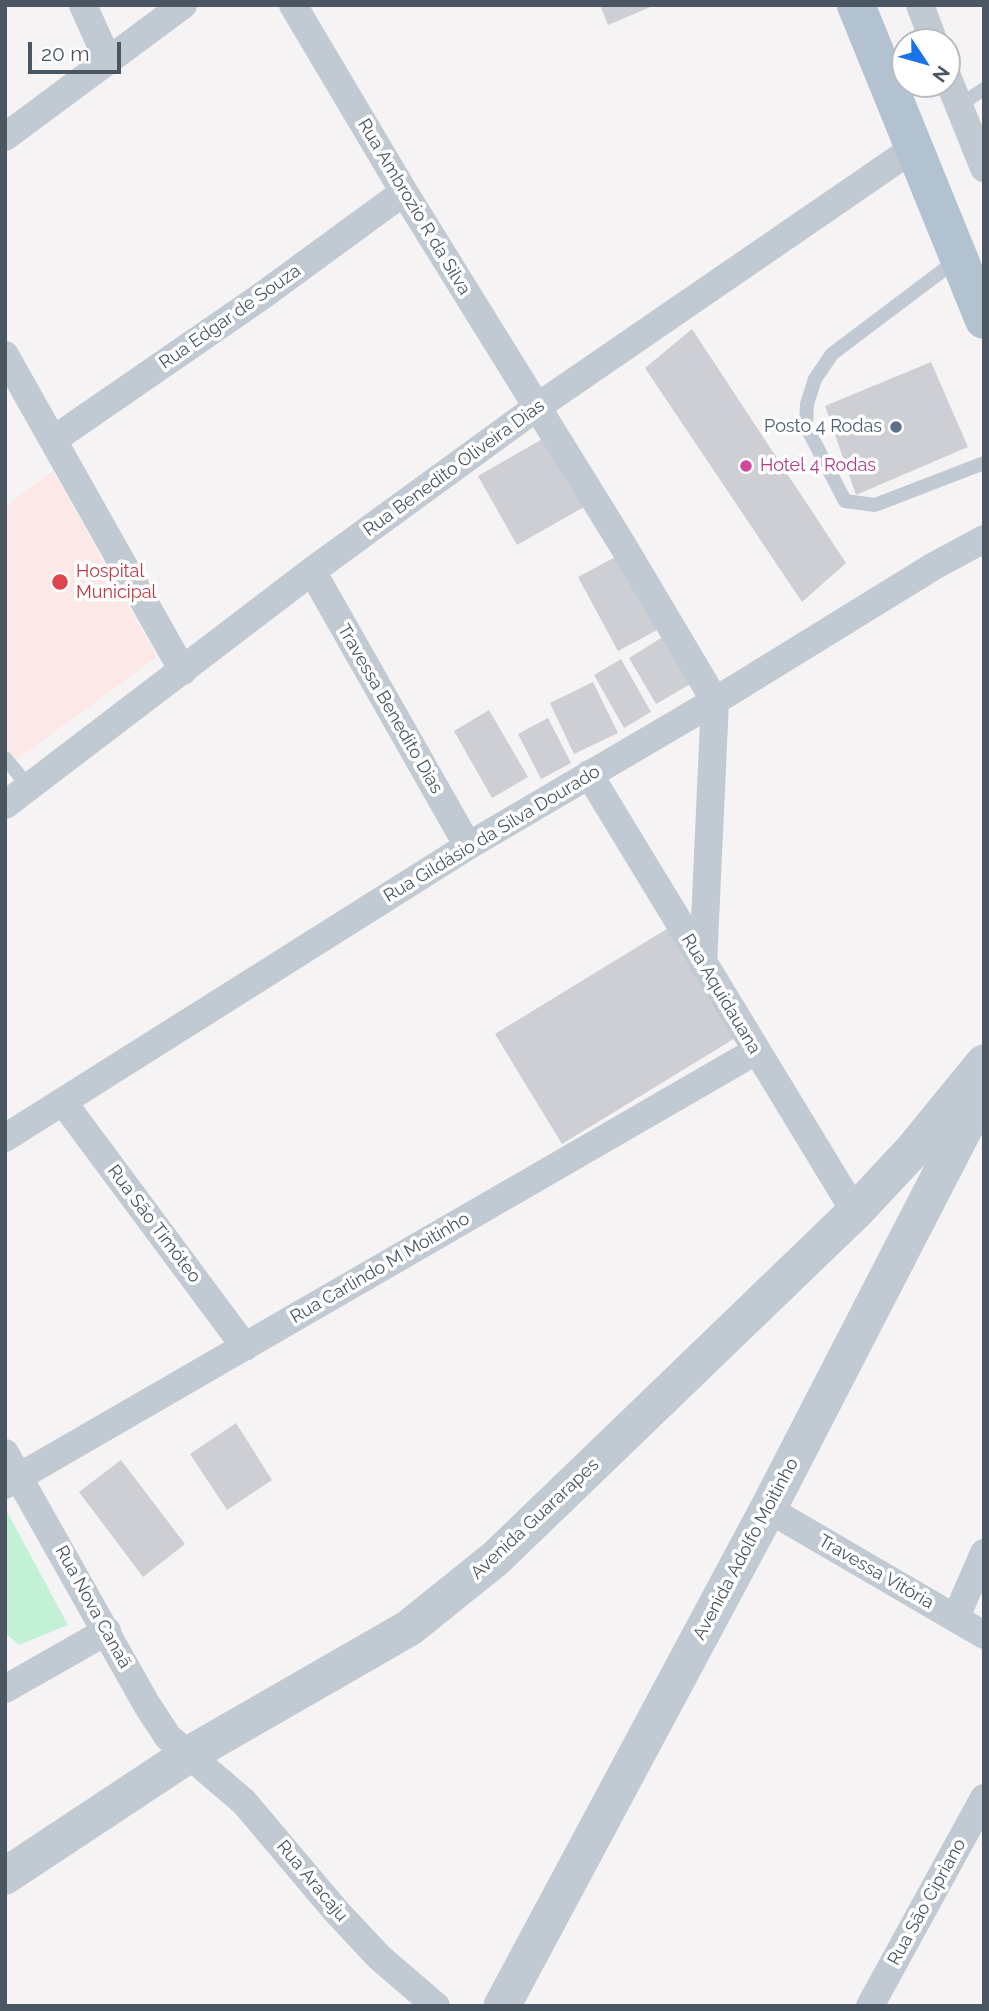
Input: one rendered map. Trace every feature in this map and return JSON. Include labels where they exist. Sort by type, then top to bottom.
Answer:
[{"type":"main road","points":[[856,5],[984,320]]},
{"type":"street","points":[[82,5],[108,61]]},
{"type":"street","points":[[5,137],[183,5]]},
{"type":"street","name":"Rua Ambrozio R da Silva","points":[[293,5],[404,192],[537,407]]},
{"type":"street","points":[[920,5],[929,28]]},
{"type":"street","points":[[955,98],[984,168]]},
{"type":"street","name":"Rua Benedito Oliveira Dias","points":[[5,805],[312,571],[537,407],[914,148]]},
{"type":"street","name":"Rua Edgar de Souza","points":[[53,440],[259,298],[404,192]]},
{"type":"street","points":[[5,355],[183,671]]},
{"type":"street","points":[[537,407],[715,701],[704,965]]},
{"type":"street","name":"Rua Gildásio da Silva Dourado","points":[[5,1138],[468,846],[715,701],[922,573],[984,539]]},
{"type":"street","name":"Travessa Benedito Dias","points":[[312,571],[468,846]]},
{"type":"street","name":"Rua Aquidauana","points":[[589,774],[855,1212]]},
{"type":"street","name":"Rua Carlindo M Moitinho","points":[[13,1482],[756,1051]]},
{"type":"street","name":"Avenida Guararapes","points":[[5,1876],[188,1755],[409,1628],[496,1558],[855,1212],[912,1151],[984,1063]]},
{"type":"street","name":"Avenida Adolfo Moitinho","points":[[502,2006],[768,1510],[984,1090]]},
{"type":"street","name":"Rua São Timóteo","points":[[63,1102],[245,1346]]},
{"type":"street","name":"Rua Nova Canaã","points":[[5,1453],[13,1482],[107,1631],[146,1705],[168,1737],[188,1755]]},
{"type":"street","name":"Travessa Vitória","points":[[768,1510],[984,1635]]},
{"type":"street","points":[[956,1618],[984,1553]]},
{"type":"street","points":[[9,1681],[107,1631]]},
{"type":"street","name":"Rua Aracaju","points":[[188,1755],[244,1802],[336,1911],[379,1957],[436,2006]]},
{"type":"street","name":"Rua São Cipriano","points":[[870,2006],[984,1798]]},
{"type":"lane","points":[[958,106],[984,89]]},
{"type":"lane","points":[[959,258],[832,354],[815,379],[807,404],[806,426],[845,501],[860,505],[876,505],[984,463]]},
{"type":"lane","points":[[5,758],[29,787]]},
{"type":"shaded area","name":"Hospital Municipal","points":[[53,471],[157,657],[5,768],[5,507]]},
{"type":"green space","points":[[5,1508],[68,1625],[19,1645],[5,1633]]},
{"type":"building","points":[[600,5],[655,5],[608,25]]},
{"type":"building","name":"Hotel 4 Rodas","points":[[692,329],[846,563],[802,602],[645,368]]},
{"type":"building","name":"Posto 4 Rodas","points":[[931,362],[968,447],[856,495],[825,406]]},
{"type":"building","points":[[551,434],[591,503],[517,545],[478,476]]},
{"type":"building","points":[[619,555],[659,629],[618,651],[578,577]]},
{"type":"building","points":[[666,635],[694,682],[656,704],[629,658]]},
{"type":"building","points":[[621,659],[651,712],[624,728],[594,675]]},
{"type":"building","points":[[593,682],[618,733],[574,754],[550,703]]},
{"type":"building","points":[[489,710],[528,777],[492,798],[454,731]]},
{"type":"building","points":[[548,718],[571,763],[541,779],[518,734]]},
{"type":"building","points":[[670,927],[737,1037],[562,1144],[495,1034]]},
{"type":"building","points":[[236,1423],[272,1480],[227,1510],[190,1454]]},
{"type":"building","points":[[121,1460],[185,1544],[143,1577],[79,1492]]},
{"type":"place","name":"Posto 4 Rodas","points":[[896,427]]},
{"type":"place","name":"Hotel 4 Rodas","points":[[746,466]]},
{"type":"place","name":"Hospital Municipal","points":[[60,582]]}]
